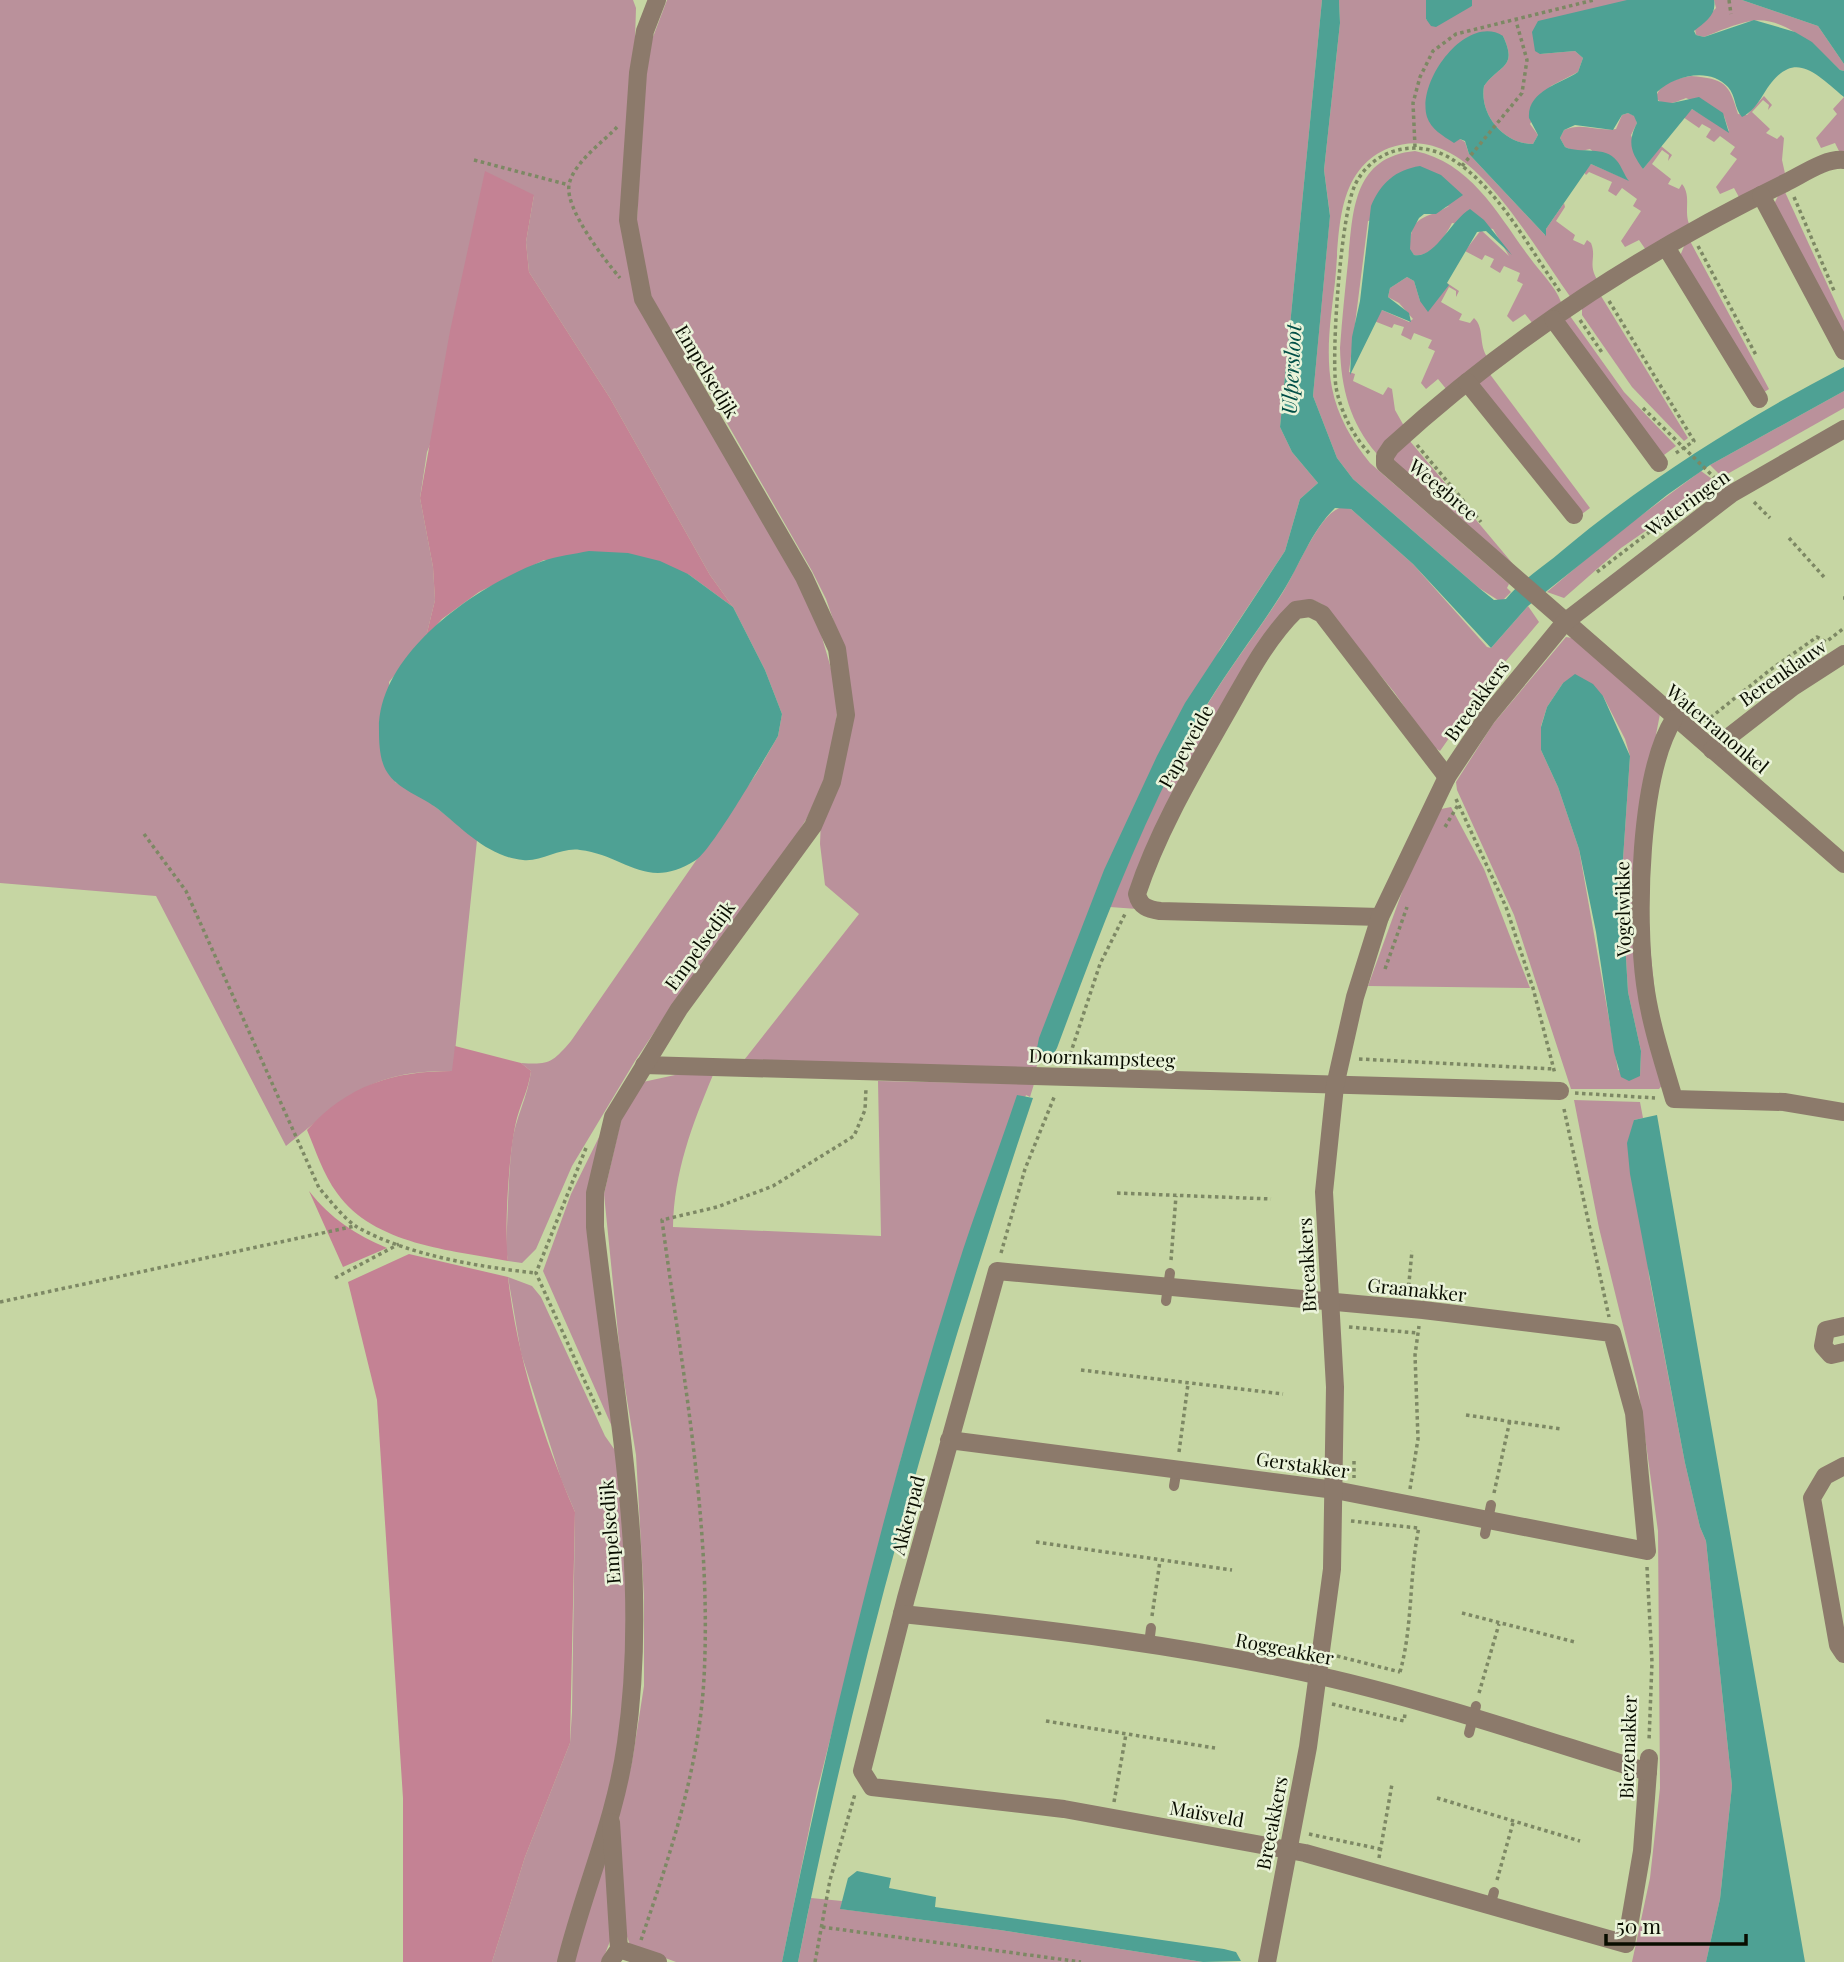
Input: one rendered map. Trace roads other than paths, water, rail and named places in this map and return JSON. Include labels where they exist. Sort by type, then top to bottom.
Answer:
[{"type":"street","name":"Empelsedijk","points":[[566,1962],[609,1817],[627,1742],[635,1663],[634,1560],[595,1227],[595,1193],[613,1117],[679,1009],[813,826],[832,782],[846,715],[836,649],[804,576],[643,299],[628,220],[635,107],[645,31],[657,0]]},
{"type":"street","name":"Weegbree","points":[[1565,622],[1516,582],[1514,575],[1385,464],[1385,456],[1407,432],[1467,382],[1600,286],[1690,232],[1761,195],[1823,165],[1844,160]]},
{"type":"street","points":[[1761,195],[1844,351]]},
{"type":"street","points":[[1666,247],[1759,399]]},
{"type":"street","points":[[1553,319],[1659,463]]},
{"type":"street","points":[[1467,382],[1574,515]]},
{"type":"street","name":"Wateringen","points":[[1565,622],[1731,494],[1844,429]]},
{"type":"street","name":"Papeweide","points":[[1380,917],[1148,909],[1139,902],[1137,894],[1207,746],[1254,665],[1296,610],[1310,608],[1322,614],[1447,777]]},
{"type":"street","name":"Waterranonkel","points":[[1565,622],[1844,864]]},
{"type":"street","name":"Breeakkers","points":[[1266,1962],[1319,1676],[1332,1569],[1335,1387],[1324,1192],[1344,1086],[1355,996],[1380,917],[1447,777],[1487,717],[1565,622]]},
{"type":"street","name":"Berenklauw","points":[[1712,750],[1793,687],[1844,654]]},
{"type":"street","name":"Vogelwikke","points":[[1674,719],[1665,733],[1654,776],[1642,845],[1645,983],[1674,1099],[1784,1102],[1844,1112]]},
{"type":"street","name":"Doornkampsteeg","points":[[644,1065],[1560,1091]]},
{"type":"street","name":"Graanakker","points":[[997,1271],[1415,1309],[1612,1333],[1634,1413],[1647,1551]]},
{"type":"street","name":"Akkerpad","points":[[862,1771],[902,1614],[997,1271]]},
{"type":"street","points":[[1844,1326],[1826,1330],[1823,1346],[1831,1355],[1844,1352]]},
{"type":"street","name":"Gerstakker","points":[[949,1440],[1175,1477],[1335,1490],[1647,1551]]},
{"type":"street","points":[[1844,1466],[1825,1476],[1812,1498],[1838,1645],[1844,1654]]},
{"type":"street","name":"Roggeakker","points":[[902,1614],[1091,1634],[1150,1636],[1393,1694],[1472,1719],[1648,1765]]},
{"type":"street","name":"Biezenakker","points":[[1626,1944],[1642,1851],[1648,1765]]},
{"type":"street","name":"Maïsveld","points":[[862,1771],[872,1787],[1064,1809],[1287,1849],[1376,1873],[1492,1899],[1626,1944]]},
{"type":"street","points":[[609,1817],[613,1828],[614,1956],[636,1955],[658,1962]]},
{"type":"water","name":"Ulpersloot","points":[[1322,0],[1339,0],[1340,23],[1324,170],[1330,216],[1313,396],[1337,458],[1353,479],[1494,600],[1506,599],[1526,579],[1663,474],[1770,407],[1844,367],[1844,391],[1710,465],[1667,495],[1528,606],[1491,648],[1413,564],[1351,509],[1335,508],[1312,538],[1282,593],[1208,703],[1185,744],[1125,872],[1057,1048],[1052,1057],[1044,1059],[1036,1053],[1039,1038],[1104,870],[1157,756],[1185,703],[1285,551],[1300,499],[1318,483],[1292,452],[1280,427]]},
{"type":"water","points":[[1426,0],[1472,0],[1472,6],[1436,27],[1431,26],[1426,19]]},
{"type":"water","points":[[1627,0],[1714,0],[1712,14],[1694,31],[1696,35],[1704,37],[1754,20],[1795,32],[1812,42],[1844,71],[1844,97],[1812,72],[1793,67],[1773,80],[1749,113],[1742,117],[1731,91],[1721,81],[1702,75],[1673,81],[1657,92],[1658,101],[1672,103],[1699,97],[1723,113],[1729,133],[1692,109],[1643,169],[1631,142],[1637,123],[1634,116],[1628,113],[1622,115],[1613,130],[1575,125],[1564,130],[1560,138],[1565,147],[1599,151],[1612,156],[1629,181],[1591,164],[1546,229],[1546,236],[1469,154],[1465,141],[1460,139],[1454,143],[1431,125],[1427,117],[1426,102],[1429,86],[1447,54],[1460,42],[1474,34],[1489,31],[1503,36],[1509,54],[1508,60],[1484,86],[1485,107],[1495,126],[1503,133],[1522,143],[1533,144],[1538,135],[1529,118],[1533,101],[1546,89],[1578,72],[1583,58],[1575,51],[1540,54],[1535,51],[1532,32],[1538,21]]},
{"type":"water","points":[[1742,0],[1844,0],[1844,64],[1818,26]]},
{"type":"water","points":[[1420,166],[1441,175],[1463,195],[1436,214],[1424,214],[1419,218],[1411,233],[1410,249],[1414,255],[1429,251],[1470,209],[1484,220],[1512,255],[1486,231],[1477,232],[1447,283],[1449,285],[1428,312],[1420,301],[1414,281],[1407,277],[1390,288],[1388,297],[1409,313],[1411,322],[1382,310],[1350,375],[1352,337],[1360,301],[1371,206],[1384,184],[1396,174]]},
{"type":"water","points":[[589,551],[628,553],[660,561],[688,574],[733,607],[765,670],[782,714],[778,736],[726,822],[704,853],[679,869],[663,873],[649,872],[580,850],[530,860],[499,854],[397,783],[383,763],[379,731],[383,702],[394,675],[413,649],[435,626],[489,587],[517,572],[560,556]]},
{"type":"water","points":[[1575,674],[1593,684],[1603,696],[1630,756],[1623,859],[1623,908],[1628,992],[1641,1051],[1640,1076],[1629,1081],[1621,1077],[1614,1052],[1596,932],[1579,849],[1558,787],[1541,750],[1541,727],[1547,707],[1563,683]]},
{"type":"water","points":[[1017,1095],[1033,1098],[964,1311],[901,1526],[846,1743],[798,1962],[782,1962],[819,1789],[881,1531],[955,1275]]},
{"type":"water","points":[[1657,1115],[1805,1962],[1706,1962],[1720,1899],[1732,1786],[1706,1541],[1700,1527],[1685,1463],[1630,1174],[1627,1143],[1634,1120]]},
{"type":"water","points":[[857,1871],[891,1878],[889,1888],[936,1897],[935,1907],[1224,1949],[1236,1952],[1241,1961],[1203,1962],[1000,1930],[840,1909],[848,1878]]}]
